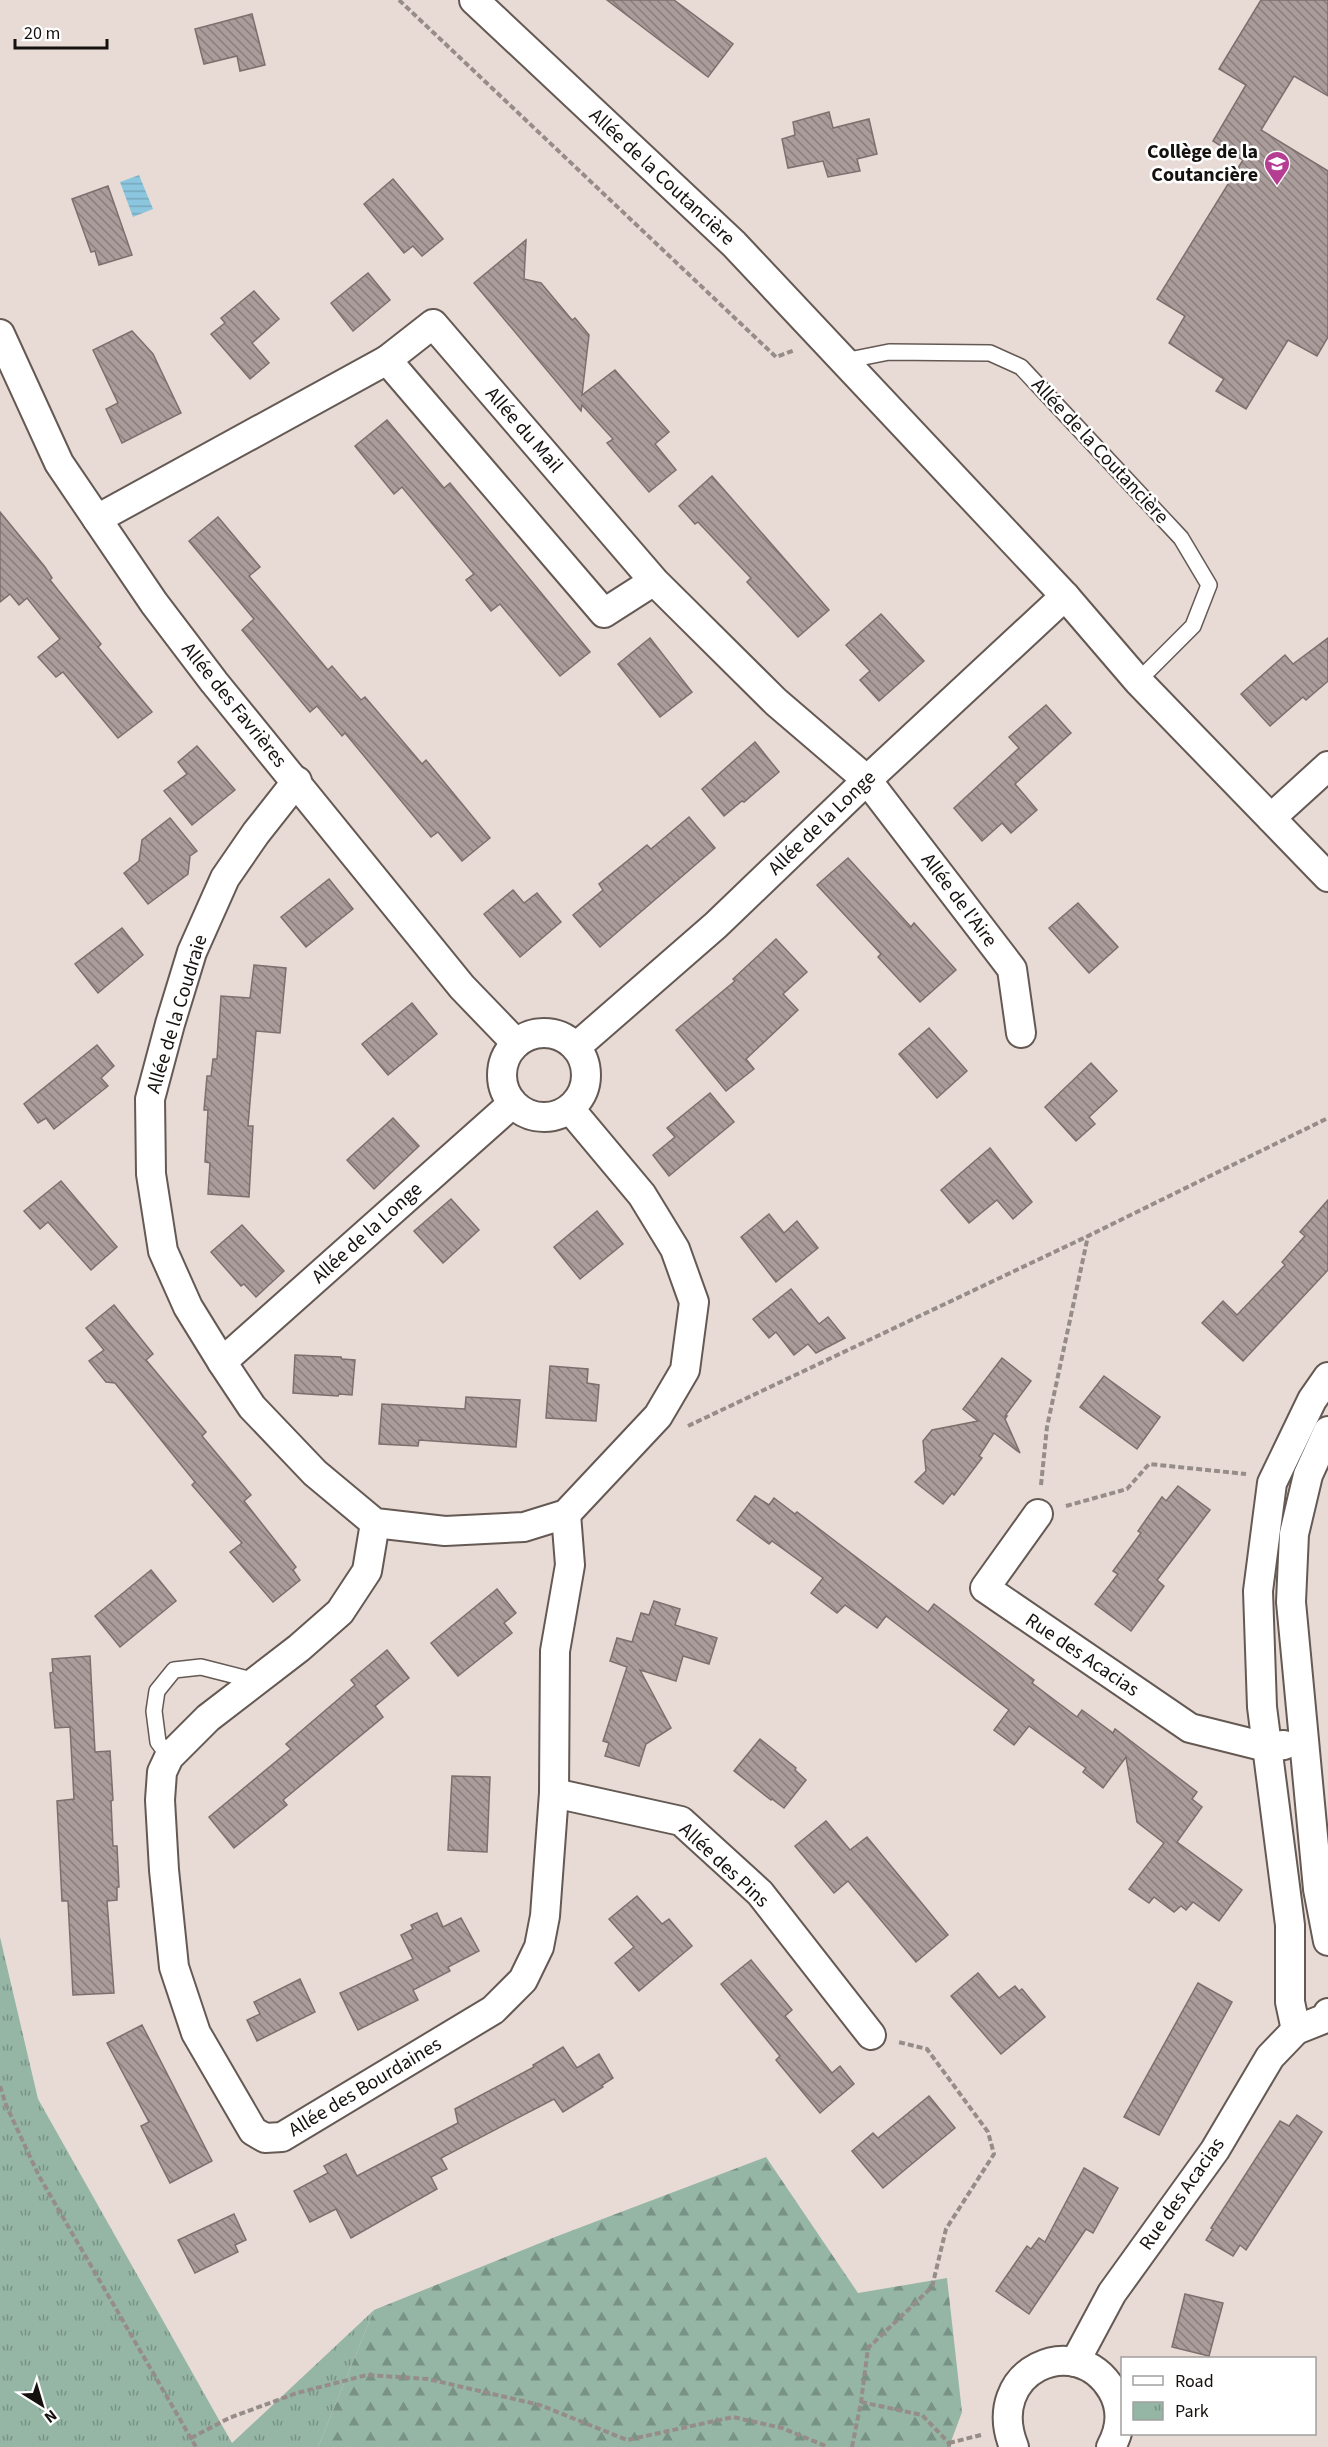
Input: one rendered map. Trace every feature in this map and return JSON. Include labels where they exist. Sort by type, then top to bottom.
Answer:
[{"type":"street","name":"Allée de la Coutancière","points":[[474,0],[734,244],[1065,596],[1138,681],[1328,877]]},
{"type":"street","name":"Allée du Mail","points":[[97,519],[387,360],[433,324],[654,581],[776,702],[867,780]]},
{"type":"street","name":"Allée des Favrières","points":[[0,334],[59,463],[154,603],[201,665],[462,987],[516,1043]]},
{"type":"street","points":[[387,360],[604,613],[654,581]]},
{"type":"street","name":"Allée de la Longe","points":[[576,1047],[716,925],[867,780],[1065,596]]},
{"type":"street","points":[[1271,818],[1328,766]]},
{"type":"street","name":"Allée de l'Aire","points":[[867,780],[1012,969],[1021,1033]]},
{"type":"street","name":"Allée de la Coudraie","points":[[297,781],[256,833],[225,878],[192,952],[150,1099],[151,1174],[163,1251],[188,1307],[222,1362],[252,1407],[315,1473],[375,1523]]},
{"type":"street","points":[[553,1034],[566,1039],[576,1047],[587,1072],[585,1086],[579,1099],[570,1109],[546,1118],[534,1117],[522,1112],[512,1104],[505,1093],[501,1079],[502,1066],[507,1054],[516,1043],[533,1035],[553,1034]]},
{"type":"street","name":"Allée de la Longe","points":[[222,1362],[512,1104]]},
{"type":"street","points":[[375,1523],[445,1531],[524,1527],[566,1514],[658,1416],[685,1370],[693,1302],[675,1249],[642,1195],[570,1109]]},
{"type":"street","points":[[1328,1377],[1312,1400],[1272,1483],[1258,1591],[1262,1707],[1290,1925],[1290,2002],[1296,2030],[1328,2039]]},
{"type":"street","points":[[1328,1431],[1308,1475],[1294,1534],[1291,1602],[1318,1889],[1328,1941]]},
{"type":"street","name":"Allée des Bourdaines","points":[[375,1523],[367,1571],[340,1612],[299,1648],[208,1718],[170,1757],[162,1772],[160,1800],[164,1870],[174,1967],[196,2033],[253,2131],[265,2138],[282,2137],[493,2010],[523,1980],[539,1947],[545,1916],[554,1794],[555,1651],[570,1565],[566,1514]]},
{"type":"street","name":"Rue des Acacias","points":[[1038,1514],[985,1588],[1190,1728],[1266,1747],[1304,1743]]},
{"type":"street","name":"Allée des Pins","points":[[554,1794],[681,1821],[760,1893],[871,2035]]},
{"type":"street","name":"Rue des Acacias","points":[[1075,2362],[1112,2294],[1215,2150],[1270,2057],[1296,2030],[1326,2018],[1328,2013]]},
{"type":"street","points":[[1010,2438],[1006,2410],[1012,2392],[1023,2377],[1039,2366],[1057,2361],[1075,2362],[1093,2369],[1107,2382],[1116,2398],[1120,2416],[1117,2435],[1111,2447]]},
{"type":"lane","name":"Allée de la Coutancière","points":[[844,361],[889,352],[990,353],[1004,358],[1021,367],[1181,538],[1209,585],[1193,626],[1138,681]]},
{"type":"lane","points":[[170,1757],[158,1742],[154,1711],[157,1691],[174,1670],[201,1667],[256,1682]]},
{"type":"path","points":[[399,0],[776,357],[822,338]]},
{"type":"path","points":[[684,1428],[1088,1236],[1328,1118]]},
{"type":"path","points":[[1088,1236],[1047,1427],[1038,1514],[1127,1489],[1149,1464],[1249,1474],[1272,1483]]},
{"type":"path","points":[[852,2447],[868,2348],[932,2287],[946,2229],[994,2154],[988,2132],[927,2049],[871,2035]]},
{"type":"path","points":[[0,2086],[6,2105],[39,2176],[196,2447]]},
{"type":"path","points":[[0,2105],[6,2105]]},
{"type":"path","points":[[191,2438],[229,2418],[297,2393],[367,2375],[428,2379],[540,2405],[627,2440],[732,2417],[782,2428],[828,2447]]},
{"type":"path","points":[[861,2402],[922,2415],[949,2445],[1010,2438]]},
{"type":"green space","points":[[0,1937],[38,2099],[232,2443],[374,2310],[318,2447],[0,2447]]},
{"type":"green space","points":[[766,2157],[858,2293],[947,2278],[962,2412],[949,2447],[318,2447],[374,2310],[555,2237]]},
{"type":"water","points":[[139,175],[153,209],[133,217],[120,182]]},
{"type":"building","points":[[607,0],[674,0],[733,44],[708,77]]},
{"type":"building","name":"Collège de la Coutancière","points":[[1261,0],[1328,0],[1328,96],[1294,76],[1261,130],[1328,171],[1328,337],[1317,356],[1288,340],[1246,409],[1216,391],[1224,379],[1169,343],[1185,316],[1157,299],[1243,160],[1213,141],[1246,85],[1219,69]]},
{"type":"building","points":[[252,14],[265,65],[240,71],[237,56],[204,64],[195,29]]},
{"type":"building","points":[[829,112],[833,128],[869,119],[877,154],[857,159],[860,171],[828,177],[823,161],[788,168],[782,139],[795,135],[793,122]]},
{"type":"building","points":[[393,179],[443,239],[422,256],[413,246],[404,253],[364,204]]},
{"type":"building","points":[[108,186],[132,255],[99,265],[95,251],[91,252],[72,199]]},
{"type":"building","points":[[526,240],[524,279],[541,283],[572,320],[575,318],[589,335],[582,395],[615,370],[669,432],[655,444],[676,470],[649,492],[607,443],[613,439],[582,405],[581,411],[474,283]]},
{"type":"building","points":[[368,273],[390,300],[353,331],[331,303]]},
{"type":"building","points":[[254,291],[279,319],[252,343],[269,363],[250,379],[211,334],[225,323],[221,318]]},
{"type":"building","points":[[132,331],[153,354],[181,413],[122,443],[106,409],[118,403],[93,350]]},
{"type":"building","points":[[387,420],[444,488],[450,483],[590,652],[560,676],[500,604],[491,611],[466,580],[474,574],[402,487],[394,494],[355,446]]},
{"type":"building","points":[[712,476],[829,610],[798,637],[747,582],[751,578],[698,522],[695,524],[679,506]]},
{"type":"building","points":[[0,512],[45,567],[52,578],[50,580],[101,644],[98,647],[152,712],[118,738],[63,672],[56,677],[38,657],[60,639],[27,598],[19,605],[10,594],[0,602]]},
{"type":"building","points":[[218,517],[260,567],[249,576],[328,670],[332,666],[361,700],[365,697],[422,764],[426,760],[490,838],[462,861],[438,832],[431,837],[345,733],[342,736],[317,706],[310,712],[242,630],[254,619],[189,541]]},
{"type":"building","points":[[881,614],[924,661],[879,701],[860,680],[870,671],[846,645]]},
{"type":"building","points":[[650,638],[692,692],[660,717],[618,664]]},
{"type":"building","points":[[1328,638],[1328,681],[1306,700],[1303,697],[1270,726],[1241,694],[1285,655],[1293,664]]},
{"type":"building","points":[[1046,705],[1071,733],[1015,784],[1037,810],[1011,833],[1002,823],[982,841],[954,808],[1019,748],[1009,737]]},
{"type":"building","points":[[755,742],[779,772],[724,816],[702,789]]},
{"type":"building","points":[[197,746],[235,790],[192,825],[164,791],[187,774],[178,762]]},
{"type":"building","points":[[689,817],[715,848],[600,947],[573,915],[603,890],[599,884],[647,845],[651,849]]},
{"type":"building","points":[[170,818],[197,851],[190,856],[188,874],[148,904],[124,873],[139,861],[142,840]]},
{"type":"building","points":[[848,858],[911,927],[914,923],[956,970],[920,1002],[878,957],[881,954],[817,885]]},
{"type":"building","points":[[329,879],[353,909],[306,947],[281,917]]},
{"type":"building","points":[[513,890],[524,903],[537,893],[561,922],[520,957],[484,914]]},
{"type":"building","points":[[1078,903],[1118,947],[1089,973],[1049,928]]},
{"type":"building","points":[[122,928],[143,955],[98,993],[75,964]]},
{"type":"building","points":[[776,939],[807,972],[783,994],[798,1010],[746,1059],[754,1069],[726,1091],[676,1030],[735,981],[733,979]]},
{"type":"building","points":[[254,965],[286,968],[280,1033],[256,1031],[248,1126],[253,1126],[249,1197],[208,1194],[210,1163],[205,1162],[208,1110],[204,1110],[207,1076],[211,1076],[213,1059],[217,1059],[221,996],[250,998]]},
{"type":"building","points":[[412,1003],[437,1034],[388,1075],[362,1044]]},
{"type":"building","points":[[929,1028],[967,1071],[937,1098],[899,1054]]},
{"type":"building","points":[[97,1045],[114,1066],[101,1078],[108,1086],[54,1129],[46,1118],[38,1123],[24,1104]]},
{"type":"building","points":[[1091,1063],[1117,1091],[1089,1117],[1095,1124],[1076,1141],[1045,1107]]},
{"type":"building","points":[[710,1093],[734,1122],[669,1176],[653,1155],[675,1137],[667,1128]]},
{"type":"building","points":[[393,1118],[419,1146],[374,1189],[347,1160]]},
{"type":"building","points":[[990,1148],[1032,1202],[1013,1219],[997,1200],[969,1223],[941,1190]]},
{"type":"building","points":[[61,1181],[117,1247],[91,1270],[48,1222],[40,1229],[24,1211]]},
{"type":"building","points":[[451,1199],[479,1230],[443,1263],[414,1231]]},
{"type":"building","points":[[1328,1200],[1328,1270],[1243,1361],[1202,1323],[1223,1301],[1237,1315],[1285,1265],[1282,1262],[1305,1236],[1300,1232]]},
{"type":"building","points":[[597,1211],[623,1244],[580,1279],[554,1247]]},
{"type":"building","points":[[769,1214],[784,1233],[797,1221],[818,1248],[776,1282],[741,1237]]},
{"type":"building","points":[[242,1225],[284,1271],[256,1297],[244,1284],[241,1286],[211,1252]]},
{"type":"building","points":[[791,1289],[819,1324],[828,1317],[845,1338],[816,1353],[808,1344],[794,1355],[776,1332],[769,1338],[753,1319]]},
{"type":"building","points":[[114,1305],[153,1354],[146,1360],[206,1432],[202,1436],[251,1495],[244,1501],[296,1567],[293,1570],[300,1580],[273,1602],[230,1552],[242,1543],[192,1485],[195,1482],[115,1383],[106,1382],[89,1361],[104,1350],[86,1328]]},
{"type":"building","points":[[295,1355],[341,1357],[355,1360],[352,1395],[293,1393]]},
{"type":"building","points":[[1002,1358],[1031,1381],[1005,1416],[1007,1416],[1005,1419],[1020,1453],[994,1433],[979,1456],[982,1458],[954,1495],[952,1493],[943,1504],[915,1482],[926,1471],[923,1441],[932,1430],[978,1421],[963,1409]]},
{"type":"building","points":[[550,1366],[588,1369],[587,1383],[599,1385],[596,1421],[546,1418]]},
{"type":"building","points":[[1104,1376],[1160,1417],[1137,1449],[1080,1407]]},
{"type":"building","points":[[466,1397],[520,1400],[516,1447],[419,1440],[418,1446],[379,1444],[382,1404],[465,1409]]},
{"type":"building","points":[[1178,1486],[1210,1510],[1157,1580],[1164,1586],[1131,1631],[1095,1604],[1118,1574],[1113,1571],[1141,1533],[1138,1531],[1162,1497],[1166,1501]]},
{"type":"building","points":[[755,1496],[769,1505],[774,1498],[795,1514],[797,1512],[928,1612],[934,1604],[1034,1680],[1032,1683],[1077,1717],[1082,1710],[1113,1733],[1115,1729],[1197,1792],[1192,1799],[1202,1807],[1177,1842],[1242,1890],[1219,1921],[1193,1902],[1186,1910],[1181,1906],[1174,1912],[1154,1897],[1149,1903],[1129,1889],[1164,1843],[1137,1822],[1126,1757],[1103,1788],[1083,1772],[1086,1768],[1029,1726],[1014,1745],[994,1730],[1009,1710],[886,1616],[877,1628],[845,1605],[837,1613],[811,1593],[823,1578],[772,1541],[769,1544],[737,1520]]},
{"type":"building","points":[[151,1570],[176,1601],[120,1647],[95,1616]]},
{"type":"building","points":[[497,1589],[516,1613],[504,1623],[512,1633],[458,1676],[431,1643]]},
{"type":"building","points":[[654,1601],[680,1609],[675,1625],[717,1638],[709,1664],[683,1656],[676,1681],[640,1670],[671,1728],[646,1744],[639,1766],[605,1756],[609,1743],[603,1741],[627,1667],[610,1661],[617,1638],[632,1642],[641,1613],[649,1615]]},
{"type":"building","points":[[387,1650],[409,1678],[375,1706],[383,1717],[283,1800],[287,1805],[234,1848],[209,1817],[291,1749],[286,1744],[355,1685],[351,1680]]},
{"type":"building","points":[[90,1656],[95,1752],[110,1751],[113,1846],[117,1846],[119,1887],[117,1887],[117,1900],[107,1901],[114,1993],[73,1995],[68,1901],[62,1901],[57,1801],[74,1799],[70,1727],[55,1728],[50,1673],[53,1672],[52,1659]]},
{"type":"building","points":[[760,1739],[796,1768],[795,1770],[806,1780],[784,1808],[734,1771]]},
{"type":"building","points":[[452,1776],[490,1777],[487,1852],[448,1850]]},
{"type":"building","points":[[826,1821],[850,1850],[867,1837],[948,1935],[916,1962],[848,1881],[834,1893],[795,1846]]},
{"type":"building","points":[[637,1896],[662,1924],[669,1919],[692,1946],[639,1991],[615,1963],[634,1947],[609,1919]]},
{"type":"building","points":[[437,1913],[443,1927],[461,1918],[479,1951],[448,1967],[450,1971],[413,1990],[418,2000],[358,2030],[340,1993],[413,1959],[401,1935],[413,1929],[411,1925]]},
{"type":"building","points":[[751,1960],[792,2010],[785,2016],[832,2073],[840,2066],[854,2084],[820,2113],[776,2060],[780,2056],[721,1984]]},
{"type":"building","points":[[978,1973],[999,1998],[1015,1986],[1019,1991],[1022,1989],[1045,2017],[1001,2054],[951,1996]]},
{"type":"building","points":[[300,1979],[315,2012],[257,2041],[247,2020],[260,2014],[254,2002]]},
{"type":"building","points":[[1198,1983],[1232,2002],[1159,2135],[1124,2117]]},
{"type":"building","points":[[142,2025],[212,2161],[170,2183],[141,2126],[149,2122],[107,2043]]},
{"type":"building","points":[[563,2047],[577,2068],[599,2054],[613,2078],[602,2085],[603,2087],[563,2112],[554,2099],[441,2158],[447,2169],[431,2177],[437,2189],[351,2238],[336,2209],[310,2222],[294,2191],[328,2173],[324,2166],[346,2154],[357,2176],[458,2123],[455,2109],[534,2067],[533,2065]]},
{"type":"building","points":[[929,2096],[955,2128],[883,2188],[852,2151],[873,2133],[878,2138]]},
{"type":"building","points":[[1297,2115],[1322,2132],[1246,2250],[1240,2245],[1233,2256],[1206,2240],[1213,2229],[1211,2228],[1280,2121],[1289,2126]]},
{"type":"building","points":[[1084,2168],[1118,2188],[1093,2233],[1086,2229],[1029,2314],[996,2291],[1027,2246],[1031,2249],[1039,2238],[1045,2242]]},
{"type":"building","points":[[234,2214],[246,2240],[235,2245],[238,2252],[195,2273],[178,2240]]},
{"type":"building","points":[[1185,2294],[1223,2303],[1209,2356],[1172,2347]]},
{"type":"place","name":"Collège de la Coutancière","points":[[1277,187]]}]
